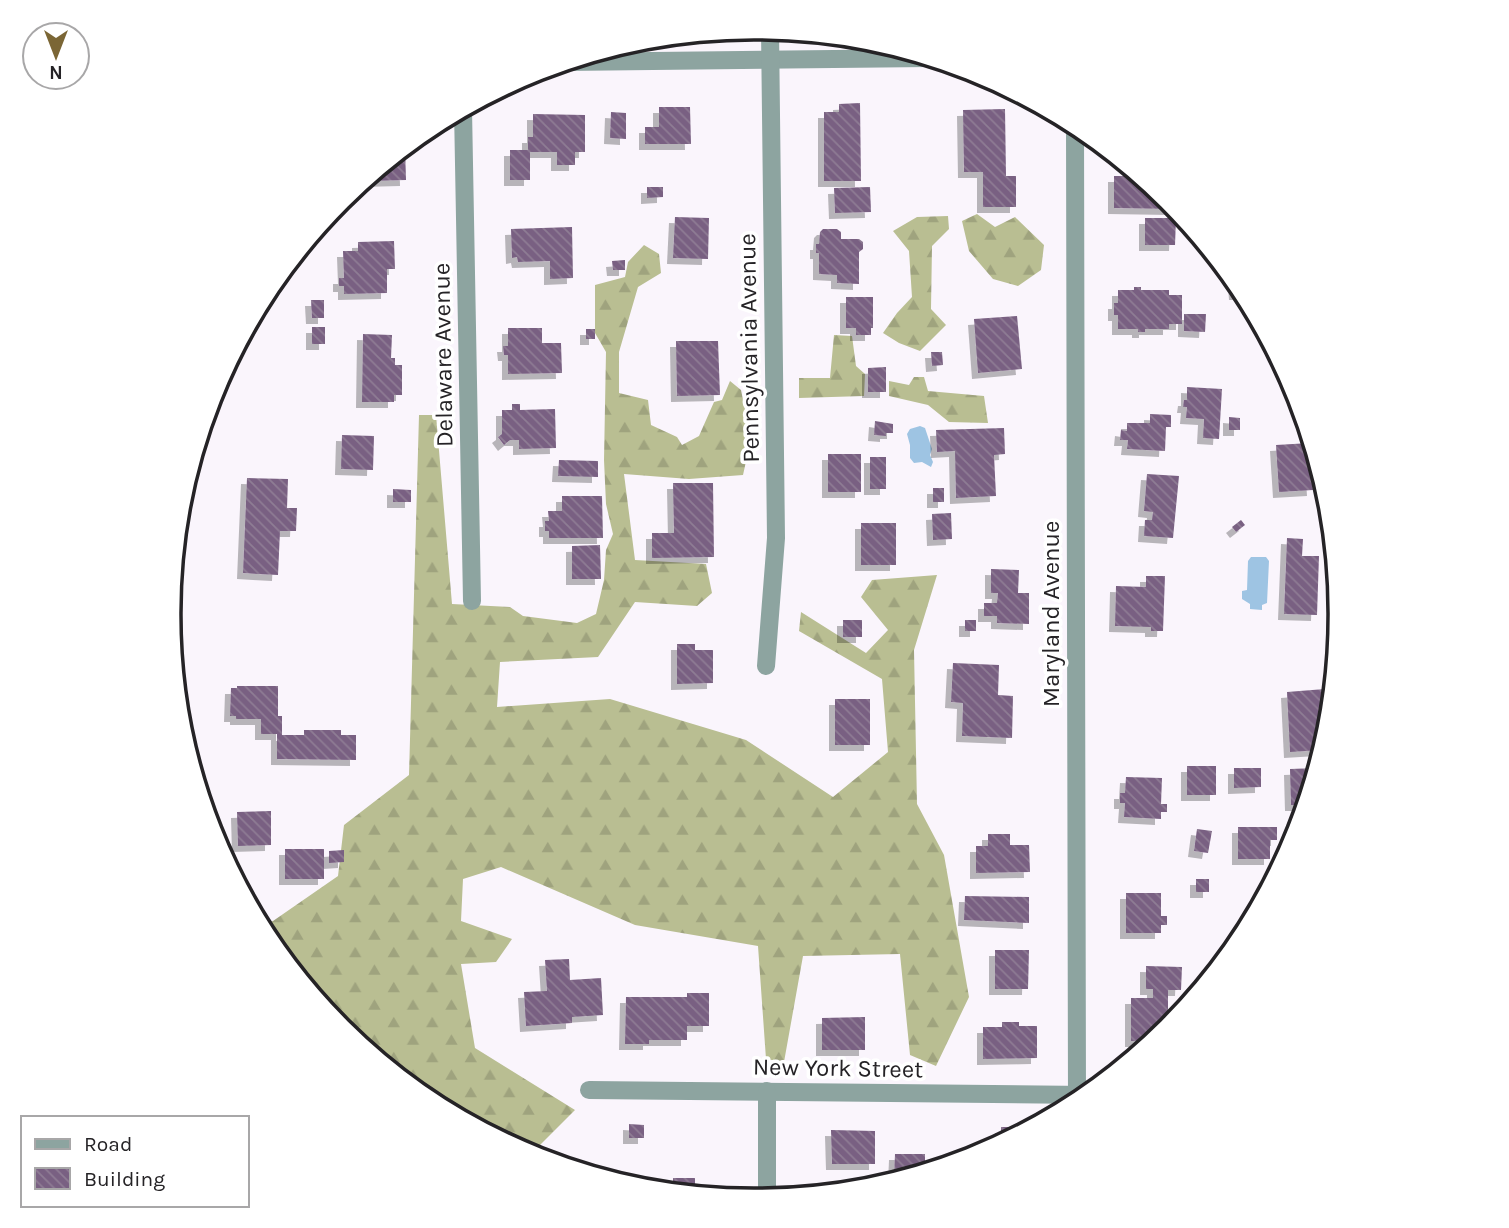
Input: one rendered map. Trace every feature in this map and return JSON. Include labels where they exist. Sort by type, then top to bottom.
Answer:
[{"type":"street","name":"Pennsylvania Avenue","points":[[766,666],[776,538],[770,40]]},
{"type":"street","points":[[601,62],[897,58]]},
{"type":"street","name":"Delaware Avenue","points":[[463,120],[472,601]]},
{"type":"street","name":"Maryland Avenue","points":[[1075,138],[1080,1086]]},
{"type":"street","name":"New York Street","points":[[589,1090],[1062,1098]]},
{"type":"street","points":[[767,1091],[768,1188]]},
{"type":"green space","points":[[977,214],[995,227],[1015,217],[1044,245],[1041,270],[1018,286],[993,279],[969,251],[962,221]]},
{"type":"green space","points":[[948,216],[949,229],[932,246],[931,309],[946,325],[920,351],[883,333],[912,297],[909,251],[893,231],[917,217]]},
{"type":"green space","points":[[644,245],[659,254],[661,273],[638,287],[619,352],[619,393],[648,400],[651,425],[677,437],[682,445],[699,436],[714,402],[722,400],[730,381],[741,390],[751,439],[743,475],[689,479],[624,474],[635,560],[706,564],[712,593],[697,606],[635,602],[598,657],[500,662],[497,707],[610,699],[746,740],[833,797],[888,752],[882,679],[799,631],[801,612],[866,653],[888,630],[861,597],[872,580],[937,575],[914,650],[917,804],[944,855],[969,997],[936,1066],[910,1055],[900,954],[803,956],[784,1062],[766,1059],[758,946],[635,925],[501,867],[463,879],[461,921],[512,939],[496,962],[461,964],[475,1048],[575,1110],[539,1146],[468,1111],[405,1069],[376,1045],[323,992],[270,922],[338,876],[344,825],[409,775],[419,415],[436,415],[452,604],[510,607],[523,616],[577,623],[596,614],[604,580],[606,550],[613,534],[606,504],[604,460],[606,352],[595,333],[595,285],[625,277],[628,262]]},
{"type":"green space","points":[[834,335],[852,336],[856,366],[865,374],[864,396],[799,398],[799,378],[830,378]]},
{"type":"green space","points":[[914,377],[924,377],[928,391],[984,396],[988,423],[949,422],[928,405],[889,396],[889,381],[909,385]]},
{"type":"water","points":[[920,426],[925,428],[932,449],[931,467],[922,462],[914,463],[910,458],[907,434],[910,429]]},
{"type":"water","points":[[1251,557],[1266,557],[1269,561],[1267,603],[1262,605],[1262,610],[1250,609],[1250,604],[1242,599],[1242,591],[1247,590],[1248,561]]},
{"type":"building","points":[[860,103],[861,181],[824,181],[824,112],[839,112],[839,104]]},
{"type":"building","points":[[659,107],[690,107],[691,144],[645,144],[645,127],[659,127]]},
{"type":"building","points":[[1005,109],[1006,176],[1016,176],[1016,207],[983,207],[983,172],[964,172],[963,110]]},
{"type":"building","points":[[611,112],[626,113],[626,139],[610,138]]},
{"type":"building","points":[[533,114],[585,115],[585,152],[575,152],[575,165],[557,165],[557,152],[530,152],[530,180],[510,180],[510,150],[528,150],[528,137],[533,137]]},
{"type":"building","points":[[405,159],[406,180],[379,181]]},
{"type":"building","points":[[1114,176],[1125,176],[1161,209],[1114,208]]},
{"type":"building","points":[[647,187],[663,187],[663,197],[647,198]]},
{"type":"building","points":[[870,187],[871,212],[835,213],[834,188]]},
{"type":"building","points":[[675,217],[709,218],[708,259],[673,258]]},
{"type":"building","points":[[1145,218],[1169,218],[1176,225],[1175,245],[1145,245]]},
{"type":"building","points":[[572,227],[573,278],[550,279],[550,261],[518,262],[517,257],[512,258],[511,229]]},
{"type":"building","points":[[823,229],[837,229],[841,232],[841,239],[859,239],[863,242],[863,249],[859,252],[859,284],[837,283],[837,275],[819,274],[816,244],[819,244],[820,232]]},
{"type":"building","points":[[394,241],[395,269],[387,269],[387,293],[344,294],[344,286],[339,286],[339,278],[344,278],[343,251],[358,251],[358,242]]},
{"type":"building","points":[[625,260],[625,270],[613,270],[612,261]]},
{"type":"building","points":[[1134,287],[1141,287],[1141,290],[1169,290],[1169,295],[1182,295],[1182,324],[1169,324],[1169,329],[1145,329],[1145,332],[1138,332],[1138,329],[1118,329],[1118,315],[1114,315],[1114,303],[1118,303],[1118,290],[1134,290]]},
{"type":"building","points":[[846,297],[873,297],[871,335],[856,335],[856,328],[846,328]]},
{"type":"building","points":[[311,300],[324,300],[324,318],[312,318]]},
{"type":"building","points":[[1184,314],[1206,314],[1205,332],[1184,331]]},
{"type":"building","points":[[1017,316],[1022,369],[978,373],[974,319]]},
{"type":"building","points":[[312,327],[325,327],[325,344],[312,344]]},
{"type":"building","points":[[508,328],[542,328],[542,343],[561,343],[562,373],[508,374],[508,355],[504,355],[503,346],[508,346]]},
{"type":"building","points":[[586,329],[595,329],[595,339],[586,339]]},
{"type":"building","points":[[363,334],[392,335],[391,358],[395,358],[395,365],[402,365],[402,395],[394,395],[394,402],[362,402]]},
{"type":"building","points":[[676,341],[718,341],[720,395],[677,396]]},
{"type":"building","points":[[931,352],[942,352],[943,365],[932,366]]},
{"type":"building","points":[[886,367],[886,392],[868,392],[868,368]]},
{"type":"building","points":[[1187,387],[1222,389],[1219,439],[1203,438],[1204,419],[1186,418],[1187,407],[1183,407],[1184,400],[1187,400]]},
{"type":"building","points":[[512,404],[520,404],[520,410],[555,409],[556,448],[519,449],[519,440],[510,440],[504,445],[498,437],[502,434],[502,410],[512,410]]},
{"type":"building","points":[[1150,414],[1171,415],[1171,427],[1166,427],[1165,451],[1127,449],[1128,440],[1120,440],[1121,430],[1127,431],[1127,423],[1150,423]]},
{"type":"building","points":[[1229,417],[1240,418],[1240,430],[1229,430]]},
{"type":"building","points":[[875,421],[893,424],[893,433],[886,433],[886,436],[874,435]]},
{"type":"building","points":[[1004,428],[1005,454],[994,455],[996,496],[956,498],[955,451],[937,452],[936,430]]},
{"type":"building","points":[[342,435],[374,436],[373,470],[341,469]]},
{"type":"building","points":[[1302,443],[1313,490],[1279,492],[1276,445]]},
{"type":"building","points":[[828,454],[861,454],[861,492],[828,492]]},
{"type":"building","points":[[870,457],[886,457],[886,489],[870,489]]},
{"type":"building","points":[[559,460],[598,461],[598,477],[558,476]]},
{"type":"building","points":[[1147,474],[1179,476],[1173,538],[1144,536],[1145,520],[1152,520],[1153,512],[1144,511]]},
{"type":"building","points":[[247,478],[288,479],[287,508],[297,508],[296,531],[280,531],[278,575],[243,573]]},
{"type":"building","points":[[673,483],[713,483],[714,557],[652,558],[652,533],[674,533]]},
{"type":"building","points":[[933,488],[944,488],[944,502],[933,502]]},
{"type":"building","points":[[393,489],[411,490],[411,502],[393,502]]},
{"type":"building","points":[[562,496],[602,496],[603,538],[549,538],[549,531],[545,531],[545,521],[549,521],[548,511],[562,511]]},
{"type":"building","points":[[951,513],[952,539],[933,540],[932,514]]},
{"type":"building","points":[[1241,520],[1245,525],[1236,532],[1232,527]]},
{"type":"building","points":[[861,523],[896,523],[896,565],[861,565]]},
{"type":"building","points":[[1287,538],[1303,539],[1302,556],[1319,556],[1317,615],[1284,614]]},
{"type":"building","points":[[600,545],[601,579],[572,579],[572,546]]},
{"type":"building","points":[[991,569],[1019,570],[1018,593],[1029,593],[1029,624],[997,623],[997,616],[984,616],[984,603],[997,603],[998,593],[991,593]]},
{"type":"building","points":[[1146,576],[1165,576],[1163,631],[1151,631],[1151,627],[1115,626],[1116,586],[1146,587]]},
{"type":"building","points":[[843,620],[862,620],[862,637],[843,637]]},
{"type":"building","points":[[965,620],[976,620],[976,631],[965,631]]},
{"type":"building","points":[[677,644],[695,644],[695,650],[713,650],[713,683],[677,684]]},
{"type":"building","points":[[953,663],[999,665],[998,695],[1013,696],[1012,738],[962,736],[963,703],[951,702]]},
{"type":"building","points":[[278,686],[278,716],[282,716],[282,735],[304,735],[304,730],[341,730],[341,735],[356,735],[356,760],[277,759],[277,734],[261,734],[261,719],[236,719],[236,716],[230,716],[231,688]]},
{"type":"building","points":[[1323,689],[1312,751],[1290,752],[1287,692]]},
{"type":"building","points":[[835,699],[870,699],[870,745],[835,745]]},
{"type":"building","points":[[1187,766],[1216,766],[1216,795],[1187,795]]},
{"type":"building","points":[[1234,768],[1261,768],[1261,787],[1234,788]]},
{"type":"building","points":[[1307,768],[1295,805],[1291,805],[1290,769]]},
{"type":"building","points":[[1126,777],[1162,778],[1161,804],[1167,804],[1167,812],[1161,812],[1161,819],[1124,817],[1125,803],[1120,803],[1120,793],[1125,793]]},
{"type":"building","points":[[271,811],[271,845],[238,846],[237,812]]},
{"type":"building","points":[[1238,827],[1277,827],[1277,840],[1270,840],[1270,859],[1238,859]]},
{"type":"building","points":[[1197,829],[1212,831],[1208,853],[1194,851]]},
{"type":"building","points":[[988,834],[1010,834],[1010,845],[1029,845],[1030,872],[976,873],[976,846],[988,846]]},
{"type":"building","points":[[285,849],[324,849],[324,879],[285,879]]},
{"type":"building","points":[[344,850],[344,862],[329,863],[329,851]]},
{"type":"building","points":[[1196,879],[1209,879],[1209,892],[1196,892]]},
{"type":"building","points":[[1126,893],[1161,893],[1161,916],[1167,916],[1167,925],[1161,925],[1161,933],[1126,933]]},
{"type":"building","points":[[965,896],[1029,897],[1029,923],[964,920]]},
{"type":"building","points":[[995,950],[1029,950],[1028,989],[995,989]]},
{"type":"building","points":[[569,959],[570,980],[601,978],[603,1015],[572,1017],[572,1023],[526,1026],[524,992],[547,991],[545,960]]},
{"type":"building","points":[[1146,966],[1182,967],[1181,990],[1168,990],[1168,1011],[1137,1041],[1131,1041],[1131,998],[1153,998],[1153,989],[1146,989]]},
{"type":"building","points":[[687,993],[709,993],[709,1026],[687,1026],[687,1040],[649,1040],[649,1044],[625,1044],[626,997],[687,997]]},
{"type":"building","points":[[865,1017],[865,1050],[822,1050],[822,1018]]},
{"type":"building","points":[[1002,1022],[1037,1026],[1037,1058],[983,1059],[983,1027],[1002,1027]]},
{"type":"building","points":[[629,1124],[644,1125],[644,1138],[629,1138]]},
{"type":"building","points":[[831,1130],[875,1131],[875,1164],[832,1164]]},
{"type":"building","points":[[895,1154],[925,1154],[925,1161],[894,1170]]},
{"type":"building","points":[[673,1178],[695,1178],[695,1185],[673,1182]]}]
